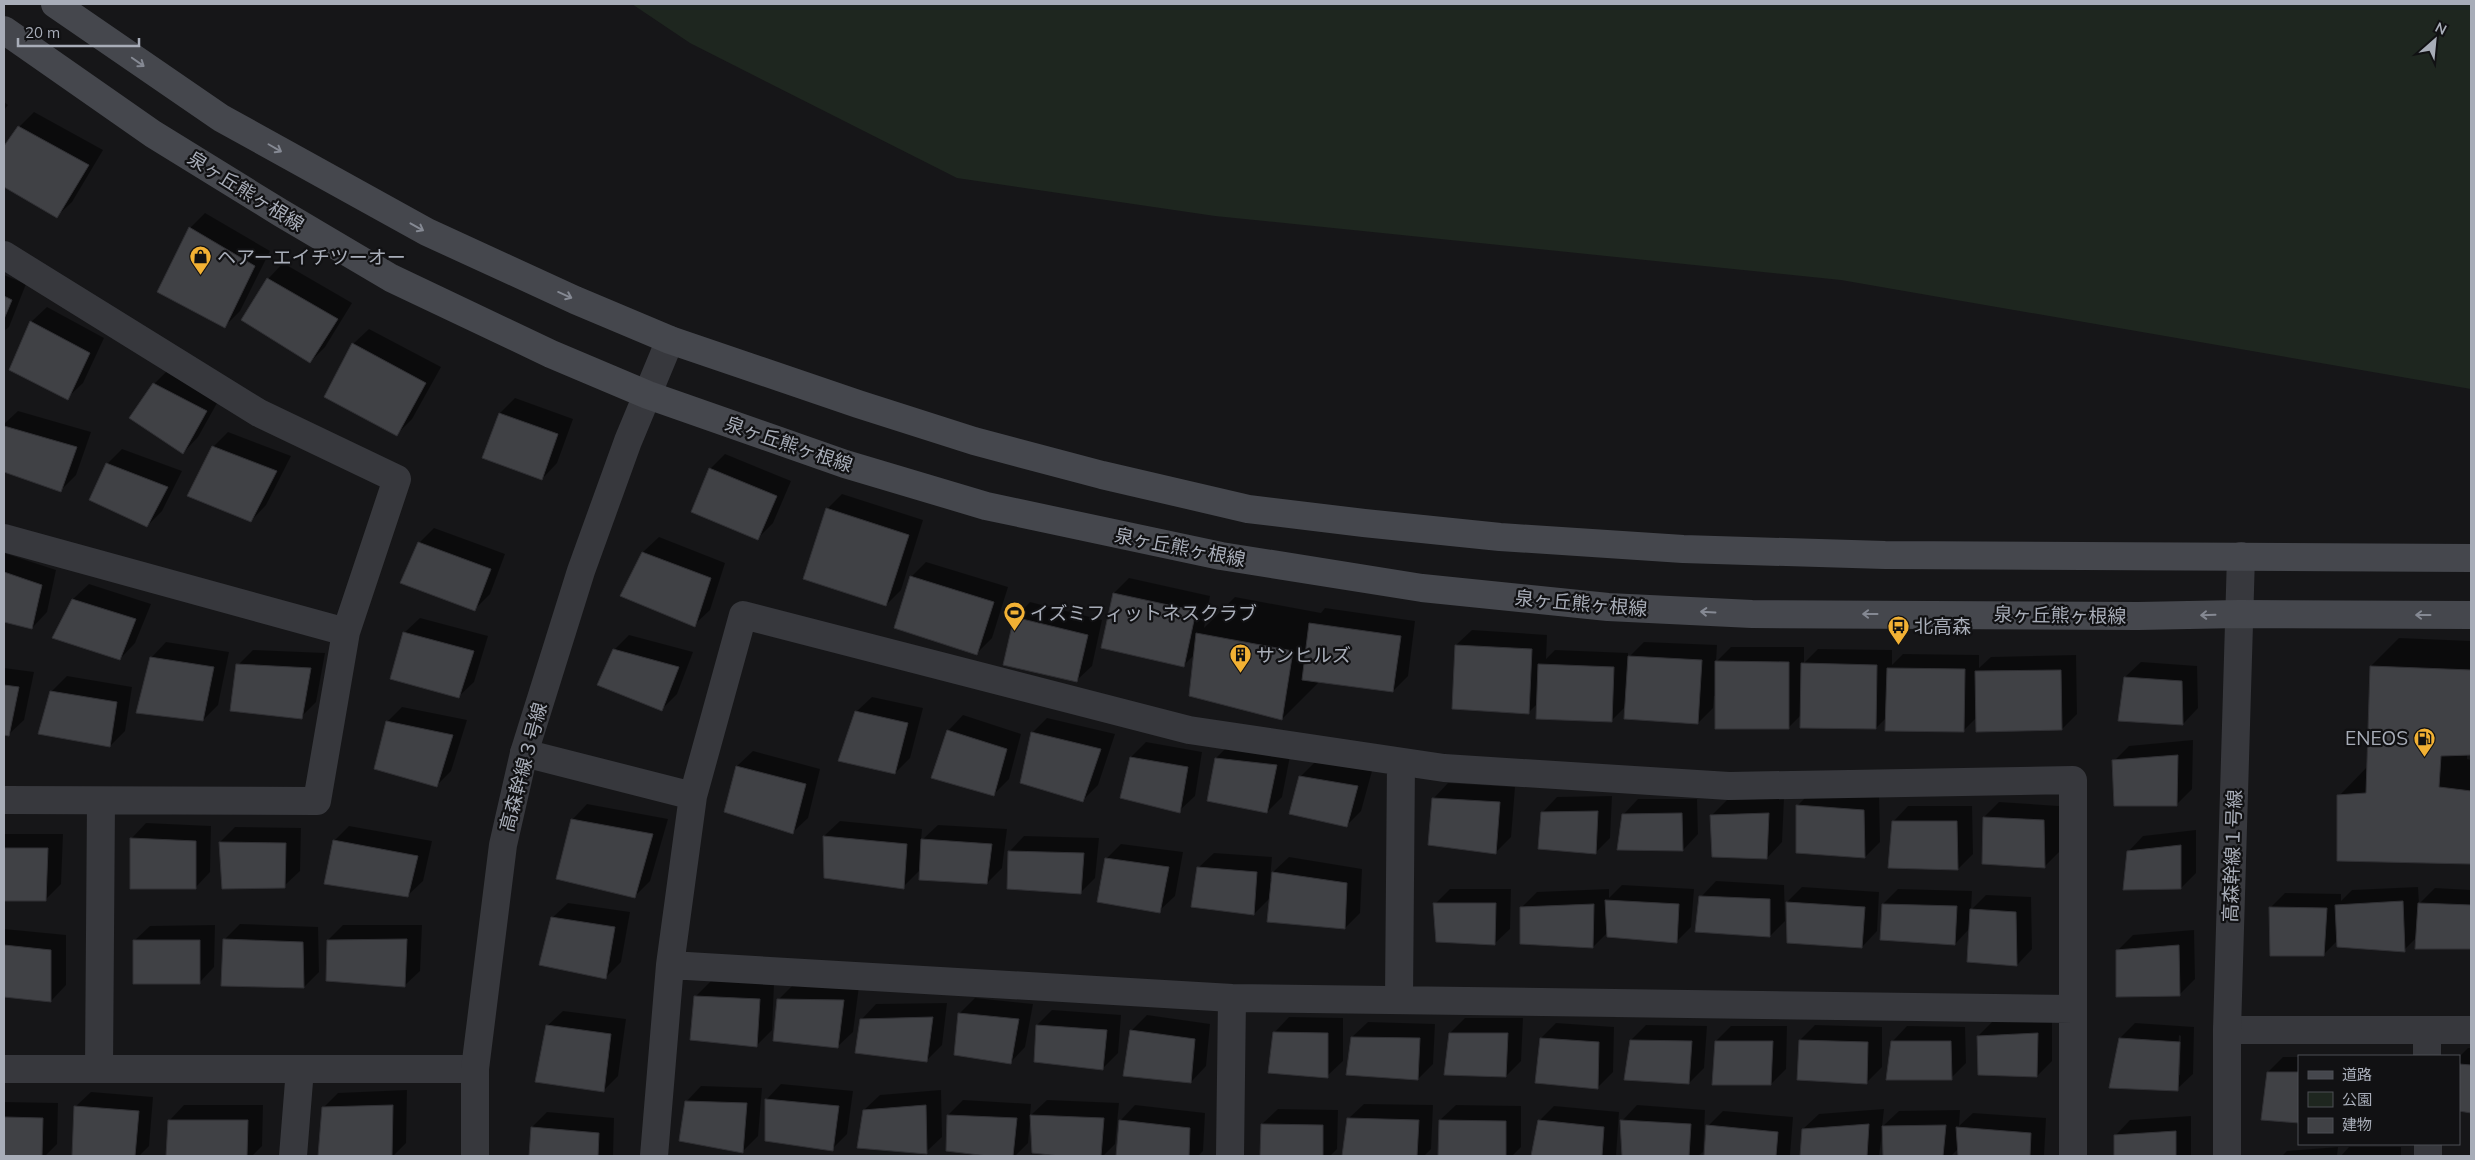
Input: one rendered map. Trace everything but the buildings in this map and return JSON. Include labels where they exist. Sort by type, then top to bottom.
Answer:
[{"type":"main road","points":[[55,4],[220,118],[427,232],[576,300],[670,340],[858,404],[974,441],[1102,476],[1248,509],[1500,537],[1683,549],[1885,555],[2471,558]]},
{"type":"main road","name":"泉ヶ丘熊ヶ根線","points":[[4,30],[153,134],[391,278],[552,354],[648,395],[845,464],[986,506],[1221,556],[1422,588],[1608,607],[1752,614],[2471,615]]},
{"type":"street","points":[[4,256],[259,413],[397,480],[346,632],[317,801],[4,800]]},
{"type":"street","name":"高森幹線３号線","points":[[475,1156],[475,1069],[503,845],[524,753],[580,571],[628,441],[670,340]]},
{"type":"street","points":[[4,538],[346,632]]},
{"type":"street","name":"高森幹線１号線","points":[[2227,1156],[2227,1030],[2241,556]]},
{"type":"street","points":[[654,1156],[670,965],[693,796],[743,615],[1189,730],[1444,768],[1729,786],[2073,780],[2073,1156]]},
{"type":"street","points":[[524,753],[693,796]]},
{"type":"street","points":[[1399,999],[1401,762]]},
{"type":"street","points":[[99,1068],[101,801]]},
{"type":"street","points":[[670,965],[1232,998],[2073,1009]]},
{"type":"street","points":[[1230,1156],[1232,998]]},
{"type":"street","points":[[2227,1030],[2427,1043],[2471,1030]]},
{"type":"street","points":[[4,1069],[475,1069]]},
{"type":"street","points":[[293,1156],[300,1069]]},
{"type":"green space","points":[[632,4],[2471,4],[2471,389],[1841,280],[1215,216],[957,178],[690,43]]},
{"type":"place","name":"ヘアーエイチツーオー","points":[[201,276]]},
{"type":"place","name":"イズミフィットネスクラブ","points":[[1014,632]]},
{"type":"place","name":"北高森","points":[[1898,645]]},
{"type":"place","name":"サンヒルズ","points":[[1240,674]]},
{"type":"place","name":"ENEOS","points":[[2424,757]]}]
